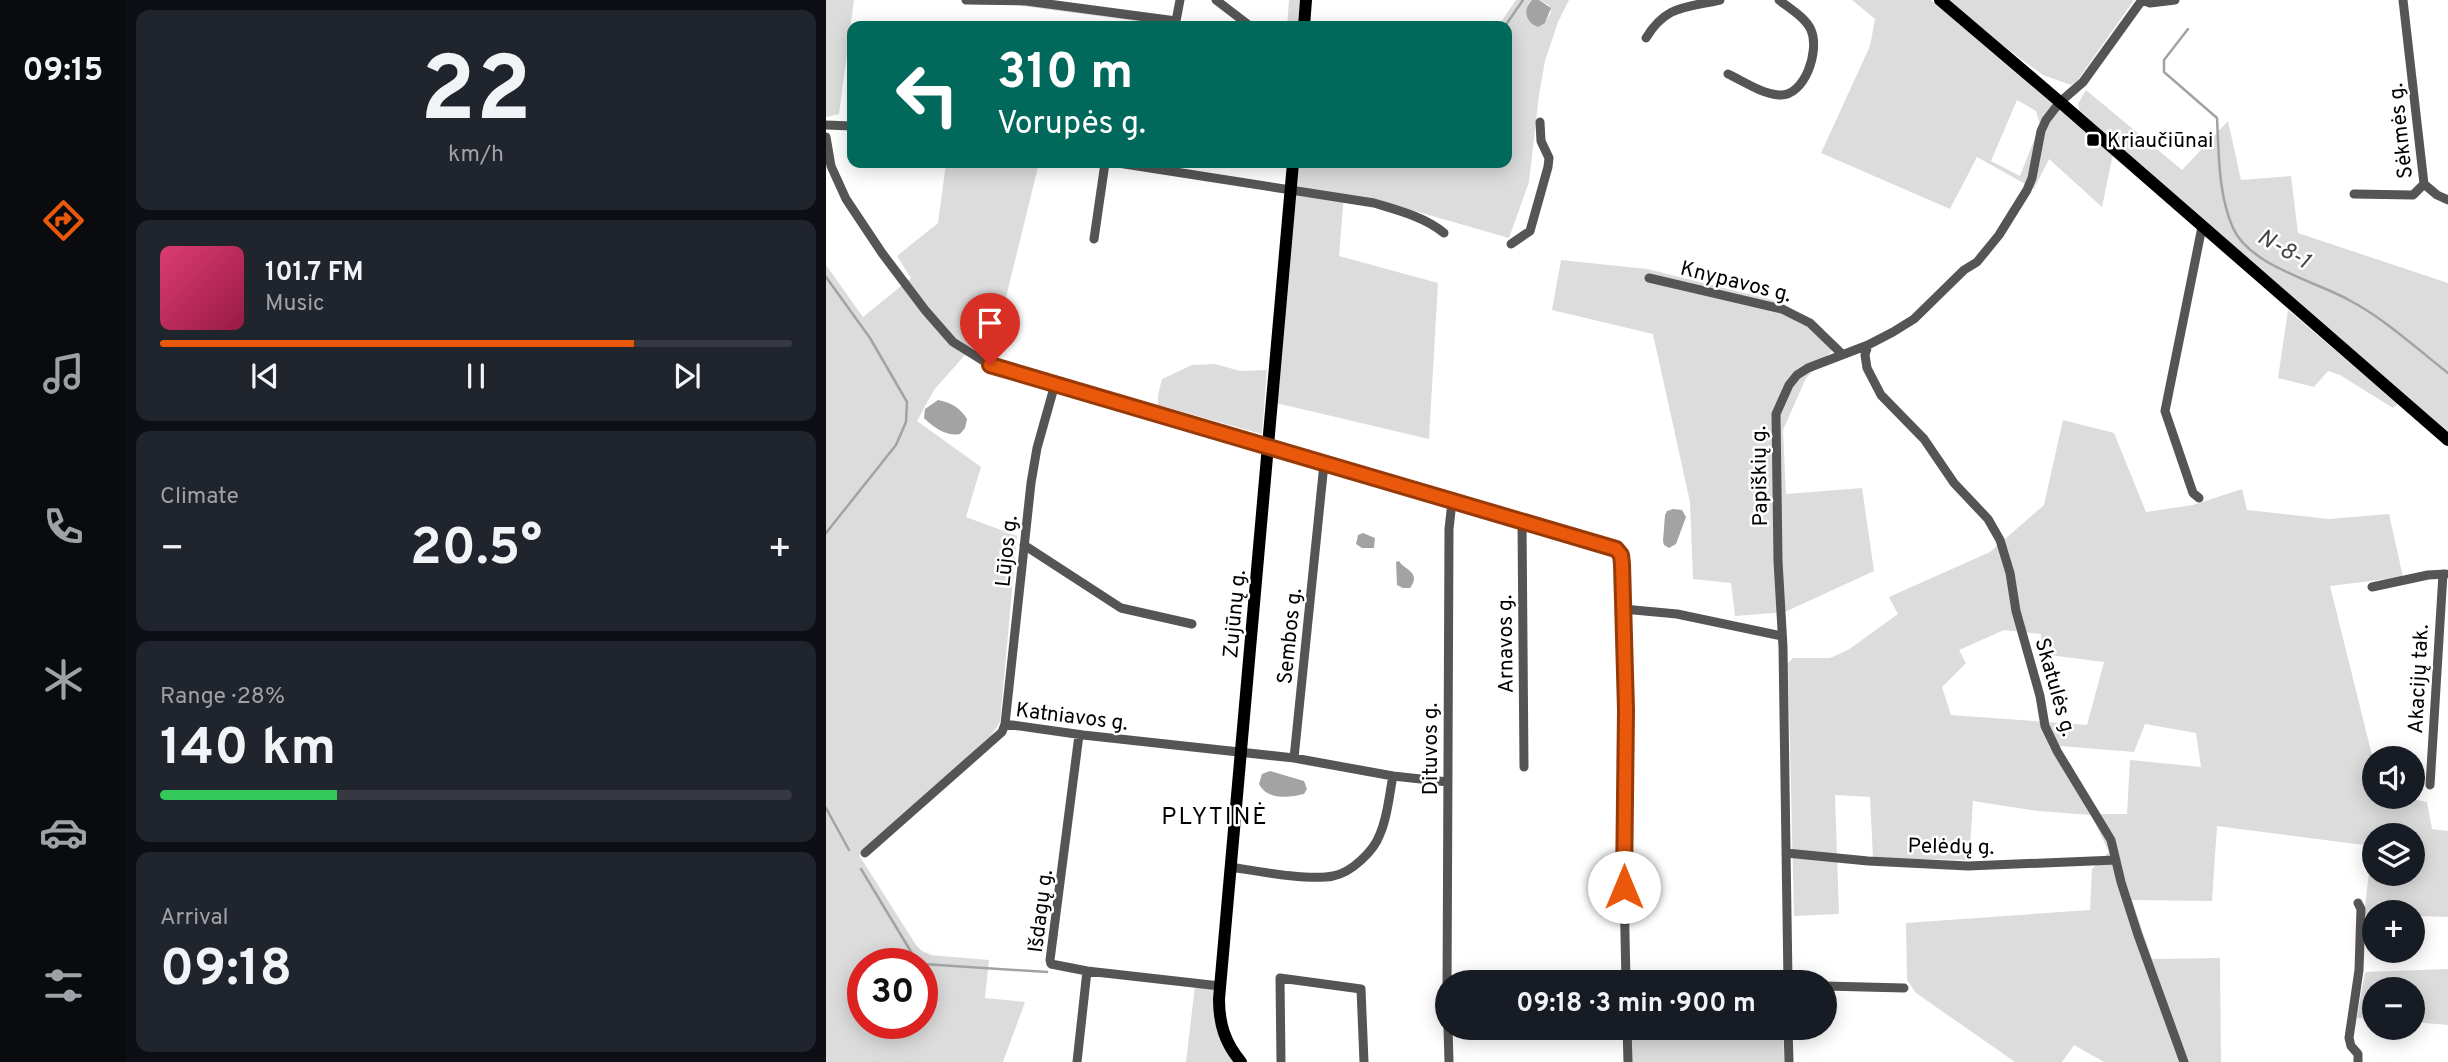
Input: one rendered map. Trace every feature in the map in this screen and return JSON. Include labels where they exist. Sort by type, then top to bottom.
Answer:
[{"type":"main road","points":[[1304,21],[1306,0]]},
{"type":"main road","points":[[1940,0],[2448,440]]},
{"type":"main road","name":"Zujūnų g.","points":[[1241,1062],[1226,1042],[1221,1028],[1220,986],[1293,168]]},
{"type":"street","points":[[966,0],[1093,5],[1176,21],[1180,0]]},
{"type":"street","points":[[1216,0],[1244,21]]},
{"type":"street","points":[[1646,38],[1661,17],[1671,11],[1720,0]]},
{"type":"street","points":[[1728,74],[1775,95],[1788,94],[1799,86],[1814,48],[1811,31],[1802,19],[1779,0]]},
{"type":"street","points":[[2142,0],[2150,3],[2175,0]]},
{"type":"street","name":"Papiškių g.","points":[[1788,970],[1776,414],[1797,374],[1868,345],[1913,319],[1964,270],[1976,262],[1999,235],[2027,190],[2032,178],[2040,131],[2060,102],[2083,82],[2142,0]]},
{"type":"street","name":"Sėkmės g.","points":[[2354,194],[2413,195],[2420,191],[2424,184],[2403,0]]},
{"type":"street","points":[[1511,244],[1531,231],[1548,167],[1549,158],[1541,141],[1540,122]]},
{"type":"street","points":[[826,125],[847,126]]},
{"type":"street","points":[[826,137],[831,166],[846,199],[925,310],[953,342],[990,365],[1616,549],[1621,555],[1622,564],[1626,710],[1626,970]]},
{"type":"street","points":[[1094,239],[1104,168]]},
{"type":"street","points":[[1151,168],[1387,207],[1432,225],[1444,233]]},
{"type":"street","points":[[2424,184],[2448,200]]},
{"type":"street","points":[[2199,498],[2193,493],[2165,411],[2202,227]]},
{"type":"street","name":"Knypavos g.","points":[[1649,278],[1782,309],[1810,323],[1842,354]]},
{"type":"street","name":"Skatulės g.","points":[[1868,345],[1865,355],[1867,368],[1881,395],[1924,439],[1954,483],[1988,519],[2000,540],[2010,573],[2016,611],[2040,696],[2045,726],[2057,751],[2111,840],[2138,935],[2184,1062]]},
{"type":"street","name":"Lūjos g.","points":[[1005,724],[1037,448],[1055,384]]},
{"type":"street","name":"Sembos g.","points":[[1294,758],[1324,464]]},
{"type":"street","name":"Dituvos g.","points":[[1447,970],[1449,529],[1452,502]]},
{"type":"street","name":"Arnavos g.","points":[[1522,522],[1524,767]]},
{"type":"street","points":[[1024,545],[1121,608],[1192,624]]},
{"type":"street","points":[[2372,587],[2428,575],[2446,574]]},
{"type":"street","name":"Akacijų tak.","points":[[2430,785],[2446,574]]},
{"type":"street","points":[[1623,610],[1677,614],[1782,636]]},
{"type":"street","name":"Katniavos g.","points":[[865,853],[997,739],[1005,724],[1240,753]]},
{"type":"street","name":"Išdagų g.","points":[[1079,734],[1051,964],[1056,967],[1220,986]]},
{"type":"street","points":[[1240,753],[1294,758],[1393,776],[1448,782]]},
{"type":"street","points":[[1230,867],[1300,876],[1333,877],[1349,869],[1367,853],[1380,836],[1393,776]]},
{"type":"street","name":"Pelėdų g.","points":[[1786,853],[1868,861],[1968,866],[2116,860]]},
{"type":"street","points":[[2358,903],[2361,909],[2359,970],[2349,1038],[2351,1046],[2358,1054],[2358,1062]]},
{"type":"street","points":[[1077,1062],[1087,971]]},
{"type":"street","points":[[1281,1062],[1280,978],[1361,989],[1364,1062]]},
{"type":"street","points":[[1837,985],[1904,988]]},
{"type":"street","points":[[1448,1040],[1449,1062]]},
{"type":"street","points":[[1627,1040],[1628,1062]]},
{"type":"street","points":[[1788,1040],[1789,1062]]},
{"type":"shaded area","points":[[826,0],[854,0],[851,21],[847,21],[847,53],[839,114],[826,117]]},
{"type":"shaded area","points":[[1022,0],[1153,21],[1136,21],[1022,6]]},
{"type":"shaded area","points":[[1289,0],[1300,0],[1298,21],[1287,21]]},
{"type":"shaded area","points":[[1516,0],[1532,0],[1528,4],[1545,23],[1551,12],[1549,5],[1539,0],[1569,0],[1558,22],[1545,61],[1529,182],[1509,238],[1373,199],[1344,194],[1339,256],[1438,283],[1429,439],[1276,403],[1297,168],[1512,168],[1512,21],[1501,21]]},
{"type":"shaded area","points":[[1532,0],[1539,0],[1551,8],[1545,23],[1538,27],[1531,22],[1526,12]]},
{"type":"shaded area","points":[[1852,0],[1931,0],[2113,154],[2102,207],[2049,159],[2034,189],[1977,157],[1950,209],[1821,153],[1870,46],[1875,19]],"holes":[[[2017,100],[2036,111],[2040,125],[2020,176],[1991,161]]]},
{"type":"shaded area","points":[[1948,0],[2134,0],[2077,81],[2071,85],[2043,75]]},
{"type":"shaded area","points":[[2086,90],[2182,170],[2228,121],[2241,180],[2291,176],[2298,233],[2448,283],[2448,434],[2080,114],[2078,104]]},
{"type":"shaded area","points":[[945,168],[1038,168],[995,342],[964,356],[934,390],[917,421],[981,467],[966,517],[1017,536],[1000,722],[990,737],[859,855],[919,948],[847,948],[847,1039],[938,1039],[938,956],[989,960],[985,998],[1025,1002],[1003,1062],[826,1062],[826,265],[863,317],[911,278],[897,256],[938,223]]},
{"type":"shaded area","points":[[1561,260],[1647,269],[1781,302],[1814,323],[1833,350],[1806,378],[1783,430],[1786,494],[1862,488],[1874,571],[1785,612],[1735,616],[1731,583],[1693,579],[1690,502],[1653,334],[1552,310]]},
{"type":"shaded area","points":[[2288,310],[2398,404],[2393,408],[2340,375],[2328,371],[2314,387],[2278,378]]},
{"type":"shaded area","points":[[1215,364],[1240,371],[1267,370],[1262,434],[1158,405],[1162,379],[1192,365]]},
{"type":"shaded area","points":[[938,400],[955,406],[967,419],[960,434],[945,433],[924,418],[925,409]]},
{"type":"shaded area","points":[[2063,420],[2114,433],[2146,512],[2193,505],[2242,489],[2247,510],[2329,519],[2389,514],[2403,577],[2330,586],[2370,746],[2362,746],[2362,809],[2425,809],[2427,802],[2432,829],[2448,831],[2448,917],[2425,916],[2425,900],[2366,900],[2367,886],[2425,886],[2425,823],[2362,823],[2362,845],[2217,826],[2212,901],[2132,900],[2152,959],[2220,958],[2221,1062],[2104,1062],[2074,1045],[2062,1062],[2015,1062],[1916,993],[1907,980],[1906,923],[2090,910],[2092,869],[2109,852],[2091,815],[2038,811],[1973,801],[1969,860],[1873,858],[1870,797],[1835,795],[1839,914],[1794,916],[1788,663],[1793,658],[1830,658],[1848,650],[1898,614],[1889,597],[1990,552],[2044,505]],"holes":[[[2004,630],[2041,634],[2041,654],[2104,662],[2087,725],[1951,715],[1942,687],[1966,663],[1959,650]],[[2145,724],[2196,733],[2201,767],[2130,760],[2127,814],[2095,814],[2048,745],[2134,752]]]},
{"type":"shaded area","points":[[1673,509],[1682,510],[1686,517],[1676,544],[1669,548],[1663,541],[1665,515]]},
{"type":"shaded area","points":[[1363,533],[1375,538],[1374,548],[1362,548],[1356,544],[1358,535]]},
{"type":"shaded area","points":[[1399,561],[1413,575],[1410,588],[1397,585],[1396,562]]},
{"type":"shaded area","points":[[1270,771],[1304,781],[1307,789],[1304,794],[1292,796],[1267,793],[1259,784],[1262,774]]},
{"type":"shaded area","points":[[2448,969],[2448,1025],[2425,1023],[2425,977],[2364,977],[2365,972]]},
{"type":"shaded area","points":[[1195,986],[1216,987],[1215,1009],[1219,1035],[1235,1062],[1186,1062]]},
{"type":"shaded area","points":[[2362,989],[2362,1018],[2357,1018]]},
{"type":"shaded area","points":[[1631,1040],[1783,1040],[1784,1062],[1632,1062]]},
{"type":"waterway","points":[[1508,21],[1523,0]]},
{"type":"waterway","name":"N-8-1","points":[[2188,29],[2164,60],[2164,72],[2217,118],[2224,202],[2233,228],[2241,241],[2268,262],[2362,308],[2388,325],[2448,373]]},
{"type":"waterway","points":[[826,277],[870,338],[907,402],[906,422],[896,445],[826,533]]},
{"type":"waterway","points":[[826,808],[849,850]]},
{"type":"waterway","points":[[861,869],[916,960],[923,964],[1047,972]]},
{"type":"place","name":"Kriaučiūnai","points":[[2093,140]]},
{"type":"district","name":"PLYTINĖ","points":[[1215,816]]},
{"type":"route","points":[[990,365],[1616,549],[1621,555],[1622,564],[1626,710],[1624,887]]}]
